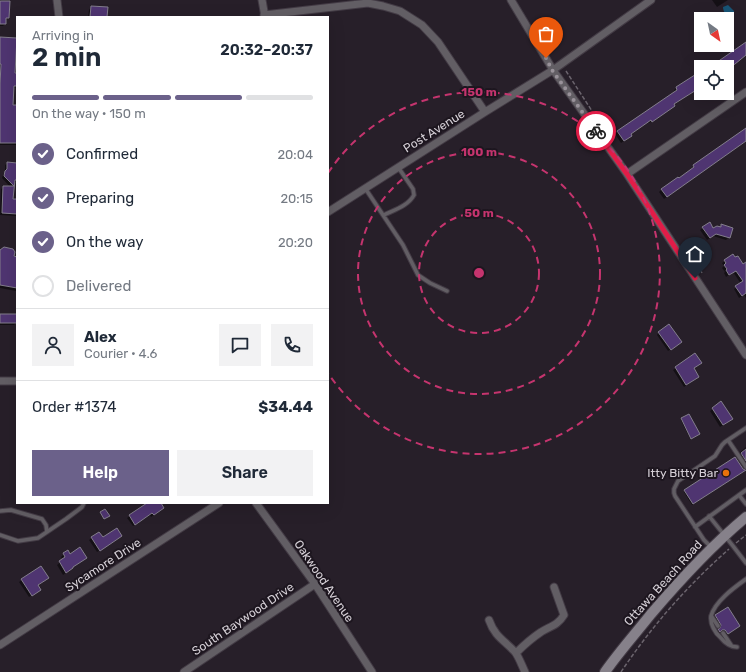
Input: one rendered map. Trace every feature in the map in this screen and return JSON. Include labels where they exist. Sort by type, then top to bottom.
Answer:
[{"type":"street","points":[[57,0],[59,16]]},
{"type":"street","points":[[262,0],[264,16],[368,3],[400,10],[422,25],[438,42],[485,112]]},
{"type":"street","points":[[511,0],[552,70],[627,174],[746,355]]},
{"type":"street","name":"Post Avenue","points":[[329,211],[552,70],[651,0]]},
{"type":"street","points":[[627,174],[746,92]]},
{"type":"street","points":[[0,381],[16,381]]},
{"type":"street","name":"Sycamore Drive","points":[[0,645],[217,504]]},
{"type":"street","name":"Oakwood Avenue","points":[[257,504],[314,584],[372,672]]},
{"type":"street","name":"Ottawa Beach Road","points":[[605,672],[669,593],[712,548],[746,517]]},
{"type":"street","name":"South Baywood Drive","points":[[184,672],[314,584]]},
{"type":"street","points":[[516,653],[525,643],[540,632],[560,622],[564,615],[554,587]]},
{"type":"street","points":[[489,620],[497,635],[516,653],[525,672]]},
{"type":"lane","points":[[384,215],[412,200],[414,196],[413,190],[398,167]]},
{"type":"lane","points":[[365,188],[403,245],[418,275],[430,283],[447,291]]},
{"type":"lane","points":[[712,548],[704,540],[675,496],[675,485],[678,481],[715,456],[722,445],[746,428]]},
{"type":"lane","points":[[728,440],[746,467]]},
{"type":"lane","points":[[695,527],[746,490]]},
{"type":"lane","points":[[739,495],[746,504]]},
{"type":"lane","points":[[0,535],[18,541],[38,538],[83,504]]},
{"type":"lane","points":[[0,512],[11,510],[42,519],[46,525],[47,532]]},
{"type":"lane","points":[[709,516],[746,563]]},
{"type":"lane","points":[[737,647],[725,643],[719,636],[712,624],[711,616],[725,596],[734,587],[746,579]]},
{"type":"lane","points":[[711,616],[718,626]]},
{"type":"lane","points":[[723,633],[732,646]]},
{"type":"path","points":[[738,541],[746,534]]},
{"type":"path","points":[[621,672],[637,647],[687,588],[728,550]]},
{"type":"water","points":[[728,5],[734,12],[725,12],[723,7]]},
{"type":"building","points":[[0,1],[10,1],[9,18],[6,18],[6,24],[0,24]]},
{"type":"building","points":[[91,6],[108,7],[107,16],[90,16]]},
{"type":"building","points":[[0,37],[16,38],[16,86],[14,86],[13,105],[16,105],[16,143],[0,143]]},
{"type":"building","points":[[746,42],[746,55],[735,64],[734,60],[720,60],[734,52],[734,50]]},
{"type":"building","points":[[694,75],[694,91],[674,104],[675,106],[652,122],[651,120],[631,134],[632,136],[624,141],[617,131],[677,90],[676,87]]},
{"type":"building","points":[[746,128],[746,141],[667,197],[661,189],[678,177],[679,178],[694,167],[693,165]]},
{"type":"building","points":[[7,162],[16,163],[16,180],[13,199],[16,199],[16,214],[2,213],[3,186],[14,186],[4,176],[7,169]]},
{"type":"building","points":[[710,222],[713,228],[717,226],[721,227],[721,224],[733,228],[730,238],[716,234],[710,238],[702,227]]},
{"type":"building","points":[[4,247],[13,249],[15,252],[16,288],[0,285],[0,250]]},
{"type":"building","points":[[733,254],[735,257],[738,256],[743,264],[746,262],[746,293],[742,296],[735,286],[743,281],[736,271],[729,275],[724,265],[726,263],[724,260]]},
{"type":"building","points":[[0,314],[16,314],[16,323],[0,323]]},
{"type":"building","points":[[669,324],[682,342],[671,350],[658,332]]},
{"type":"building","points":[[695,353],[702,363],[694,368],[699,377],[686,385],[675,367]]},
{"type":"building","points":[[721,401],[733,419],[723,425],[712,408]]},
{"type":"building","points":[[689,414],[700,434],[691,439],[681,418]]},
{"type":"building","points":[[746,449],[746,461],[741,453]]},
{"type":"building","points":[[735,457],[743,469],[746,470],[693,504],[684,490]]},
{"type":"building","points":[[146,504],[162,504],[164,508],[154,515],[152,513],[135,525],[129,515]]},
{"type":"building","points":[[105,509],[110,516],[104,519],[100,512]]},
{"type":"building","points":[[117,528],[122,536],[100,551],[91,537],[99,532],[103,537]]},
{"type":"building","points":[[80,547],[87,558],[66,573],[59,561],[65,557],[63,553],[68,550],[70,554]]},
{"type":"building","points":[[41,566],[49,578],[38,585],[41,590],[32,596],[21,579]]},
{"type":"building","points":[[728,607],[740,626],[728,634],[725,630],[720,632],[718,629],[721,625],[715,615]]},
{"type":"way so far","points":[[546,58],[552,70],[596,131]]},
{"type":"place","name":"Itty Bitty Bar","points":[[726,473]]},
{"type":"route","points":[[596,131],[627,174],[695,278]]}]
